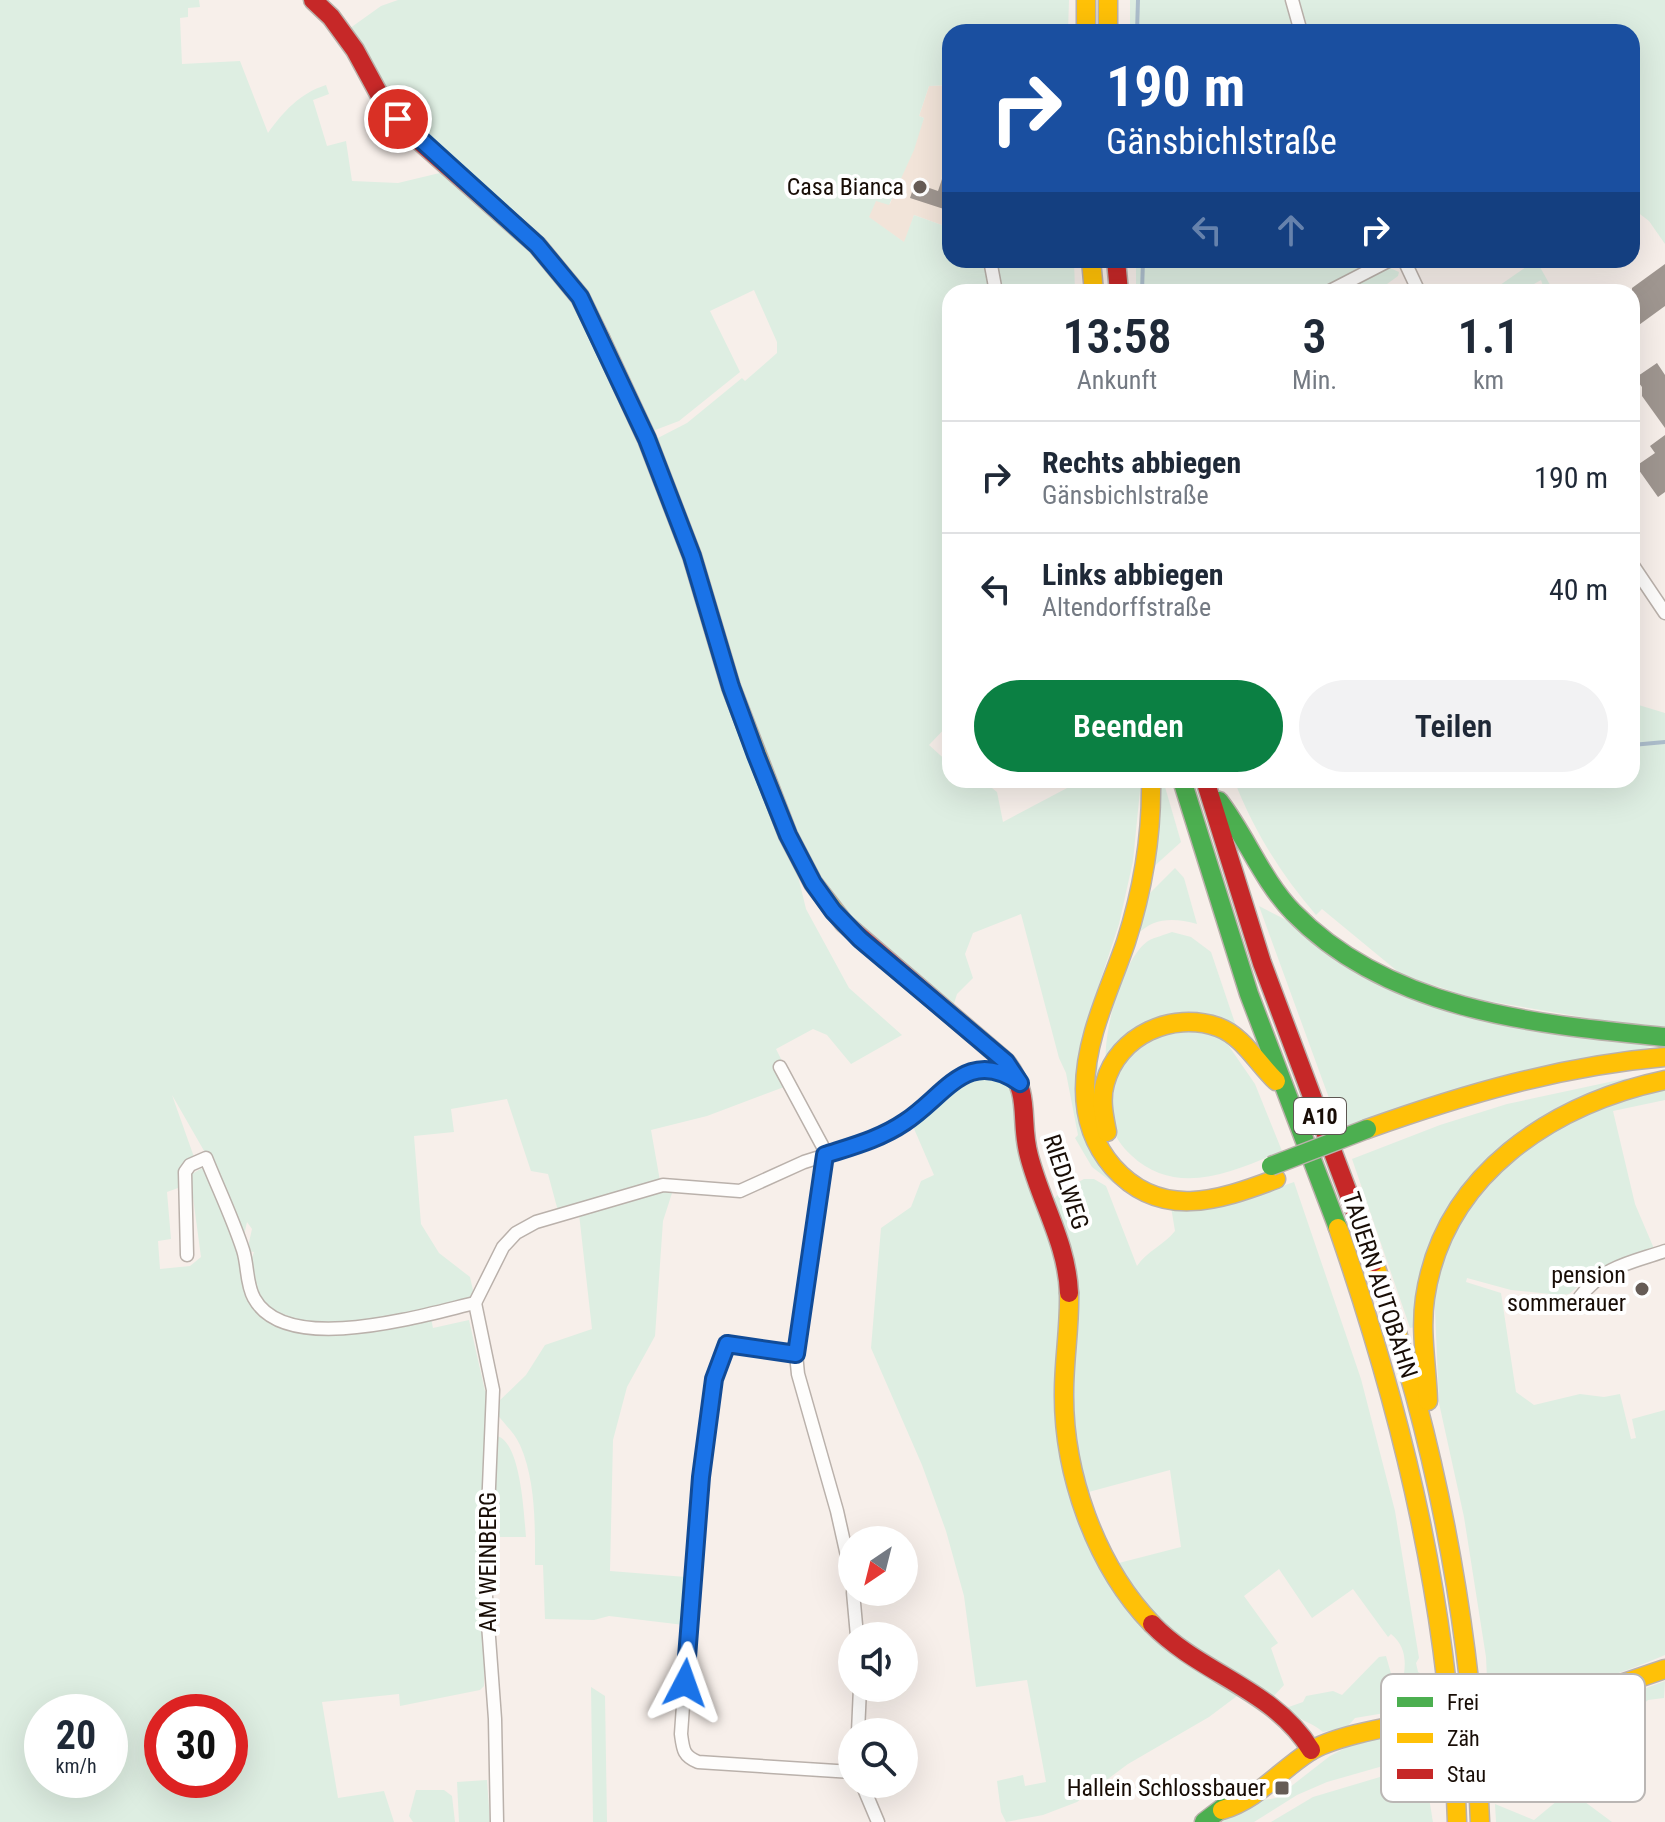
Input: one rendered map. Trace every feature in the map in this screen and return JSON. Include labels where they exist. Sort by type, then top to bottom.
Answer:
[{"type":"main road","points":[[313,0],[331,17],[355,50],[386,107],[409,132],[537,245],[580,297],[647,439],[692,556],[731,687],[756,755],[788,835],[813,883],[833,911],[860,939],[1006,1062],[1020,1083]]},
{"type":"main road","points":[[1086,0],[1086,24]]},
{"type":"main road","points":[[1108,0],[1108,24]]},
{"type":"main road","points":[[1151,788],[1150,827],[1138,899],[1088,1054],[1084,1102],[1092,1137],[1107,1162],[1124,1180],[1147,1194],[1175,1202],[1208,1201],[1273,1172],[1370,1136],[1433,1105],[1532,1075],[1617,1060],[1665,1057]]},
{"type":"main road","name":"TAUERN AUTOBAHN","points":[[1184,788],[1209,874],[1284,1088],[1349,1258],[1407,1452],[1432,1573],[1445,1674]]},
{"type":"main road","name":"TAUERN AUTOBAHN","points":[[1208,788],[1246,911],[1375,1267],[1429,1447],[1457,1585],[1468,1674]]},
{"type":"main road","points":[[1210,788],[1234,819],[1248,849],[1279,896],[1326,943],[1357,963],[1413,989],[1456,1002],[1556,1023],[1665,1037]]},
{"type":"main road","points":[[1273,1172],[1215,1185],[1190,1187],[1158,1183],[1139,1174],[1118,1153],[1104,1123],[1102,1090],[1107,1073],[1128,1043],[1155,1025],[1186,1020],[1221,1028],[1236,1038],[1284,1088]]},
{"type":"main road","points":[[1370,1136],[1531,1091],[1665,1068]]},
{"type":"main road","points":[[1429,1447],[1423,1339],[1425,1295],[1439,1242],[1453,1214],[1483,1174],[1523,1138],[1614,1091],[1665,1080]]},
{"type":"main road","name":"RIEDLWEG","points":[[1020,1083],[1027,1151],[1054,1222],[1067,1268],[1066,1425],[1072,1463],[1095,1535],[1126,1592],[1156,1628],[1191,1657],[1268,1702],[1299,1730],[1311,1750]]},
{"type":"main road","points":[[1645,1676],[1665,1669]]},
{"type":"main road","points":[[1204,1822],[1259,1793],[1311,1750],[1381,1728]]},
{"type":"street","points":[[1292,0],[1299,24]]},
{"type":"street","points":[[1344,284],[1374,268]]},
{"type":"street","points":[[1640,576],[1665,613]]},
{"type":"street","points":[[780,1067],[825,1155],[796,1354],[798,1374],[840,1526]]},
{"type":"street","points":[[187,1255],[185,1172],[190,1165],[206,1158],[244,1252],[252,1295],[264,1312],[279,1322],[320,1329],[366,1325],[475,1303],[503,1247],[516,1233],[536,1222],[663,1185],[740,1191],[825,1155],[877,1139],[908,1121],[966,1073],[994,1069],[1020,1083]]},
{"type":"street","points":[[1580,1297],[1596,1277],[1608,1270],[1665,1251]]},
{"type":"street","name":"AM WEINBERG","points":[[475,1303],[493,1390],[485,1583],[495,1719],[497,1822]]},
{"type":"street","points":[[796,1354],[727,1344],[714,1379],[696,1522],[681,1734],[685,1756],[698,1762],[838,1771]]},
{"type":"street","points":[[868,1798],[878,1822]]},
{"type":"shaded area","points":[[942,85],[942,225],[914,215],[905,243],[868,217],[876,200],[890,204],[924,118],[919,116],[929,86]]},
{"type":"green space","points":[[0,0],[199,0],[200,7],[188,8],[188,17],[180,18],[182,64],[240,61],[268,133],[293,104],[326,85],[329,94],[313,100],[327,146],[346,141],[352,181],[398,183],[448,171],[510,224],[580,303],[681,537],[791,847],[806,909],[849,988],[902,1035],[851,1064],[827,1035],[813,1029],[776,1049],[784,1065],[784,1087],[707,1116],[651,1130],[660,1181],[558,1211],[548,1174],[531,1171],[507,1099],[451,1109],[454,1132],[414,1136],[421,1224],[439,1253],[470,1277],[475,1299],[350,1323],[302,1324],[284,1320],[267,1307],[255,1288],[251,1270],[254,1252],[247,1251],[252,1229],[247,1222],[242,1255],[248,1288],[259,1310],[277,1324],[300,1331],[327,1332],[431,1318],[433,1328],[469,1320],[485,1391],[489,1390],[484,1686],[480,1690],[400,1706],[399,1694],[322,1702],[338,1798],[384,1791],[394,1822],[0,1822]],"holes":[[[172,1095],[211,1163],[190,1175],[201,1257],[190,1266],[160,1269],[158,1241],[171,1239],[167,1192],[178,1188],[194,1157]]]},
{"type":"green space","points":[[398,0],[1069,0],[1068,24],[942,24],[942,85],[929,86],[919,116],[924,118],[914,150],[889,205],[876,201],[869,217],[904,242],[914,215],[942,225],[942,268],[986,268],[990,284],[942,284],[942,731],[929,745],[942,757],[942,788],[992,788],[997,792],[1003,822],[1067,788],[1140,788],[1133,861],[1119,924],[1091,1009],[1113,1183],[1092,1167],[1075,1138],[1078,1135],[1066,1073],[1059,1058],[1021,914],[973,933],[965,954],[973,978],[957,994],[951,1013],[833,906],[790,830],[654,440],[687,423],[742,378],[745,381],[777,353],[777,342],[754,290],[710,311],[740,372],[679,421],[650,432],[573,273],[560,257],[549,252],[396,114],[346,31],[381,6]]},
{"type":"green space","points":[[1130,0],[1288,0],[1295,24],[1130,24]]},
{"type":"green space","points":[[1295,0],[1665,0],[1665,244],[1649,221],[1640,214],[1640,24],[1302,24]]},
{"type":"green space","points":[[994,268],[1074,268],[1075,284],[997,284]]},
{"type":"green space","points":[[1136,268],[1364,268],[1333,284],[1136,284]]},
{"type":"green space","points":[[1390,268],[1399,272],[1387,284],[1357,284]]},
{"type":"green space","points":[[1524,268],[1540,268],[1550,284],[1542,284],[1541,280],[1534,284],[1502,284]]},
{"type":"green space","points":[[1640,705],[1665,713],[1665,1028],[1640,1027],[1476,999],[1402,975],[1322,909],[1316,915],[1269,851],[1237,788],[1640,788]]},
{"type":"green space","points":[[1158,788],[1165,788],[1181,842],[1151,869]]},
{"type":"green space","points":[[1175,868],[1184,878],[1197,924],[1165,920],[1150,925],[1137,935],[1150,893]]},
{"type":"green space","points":[[1259,906],[1296,925],[1381,984],[1661,1044],[1341,1131]]},
{"type":"green space","points":[[1172,932],[1191,937],[1211,952],[1238,1032],[1203,1016],[1106,1063],[1111,1016],[1130,963],[1148,941]]},
{"type":"green space","points":[[1199,1028],[1224,1039],[1255,1084],[1282,1151],[1225,1173],[1186,1178],[1148,1168],[1131,1155],[1114,1132],[1112,1110],[1118,1067],[1162,1031]]},
{"type":"green space","points":[[989,1073],[1012,1082],[1064,1271],[1061,1416],[1125,1597],[1236,1691],[1237,1696],[1209,1717],[1128,1764],[1077,1802],[1043,1815],[1006,1822],[1001,1812],[997,1781],[1023,1775],[1025,1786],[1046,1782],[1027,1680],[976,1687],[964,1596],[946,1531],[922,1465],[871,1348],[881,1228],[911,1207],[921,1181],[934,1175],[912,1124],[970,1077]]},
{"type":"green space","points":[[1628,1078],[1476,1172],[1415,1327],[1410,1328],[1352,1159],[1440,1125],[1507,1104]]},
{"type":"green space","points":[[1665,1086],[1665,1100],[1613,1111],[1635,1204],[1655,1251],[1618,1262],[1593,1274],[1569,1294],[1511,1290],[1467,1278],[1466,1282],[1501,1293],[1516,1392],[1534,1405],[1580,1394],[1604,1397],[1620,1394],[1631,1439],[1636,1438],[1632,1419],[1665,1410],[1665,1655],[1616,1674],[1487,1674],[1464,1517],[1439,1403],[1434,1287],[1459,1221],[1521,1149],[1562,1124]]},
{"type":"green space","points":[[1084,1179],[1094,1179],[1106,1186],[1137,1266],[1175,1231],[1171,1207],[1230,1204],[1294,1182],[1361,1379],[1395,1511],[1419,1658],[1416,1663],[1418,1672],[1422,1674],[1404,1674],[1403,1651],[1397,1639],[1391,1634],[1388,1637],[1353,1589],[1312,1618],[1279,1569],[1244,1596],[1278,1643],[1271,1648],[1284,1685],[1272,1698],[1231,1676],[1163,1629],[1115,1564],[1181,1547],[1170,1470],[1085,1493],[1074,1458],[1070,1349],[1053,1200],[1061,1191]]},
{"type":"green space","points":[[673,1190],[663,1221],[655,1336],[627,1387],[613,1440],[610,1571],[686,1577],[684,1625],[609,1616],[594,1620],[545,1619],[543,1565],[535,1565],[534,1504],[529,1473],[520,1445],[497,1414],[496,1404],[526,1375],[545,1345],[592,1329],[579,1214],[641,1193]]},
{"type":"green space","points":[[497,1436],[505,1441],[516,1465],[526,1537],[489,1537]]},
{"type":"green space","points":[[1386,1656],[1391,1674],[1381,1674],[1381,1714],[1355,1718],[1347,1727],[1323,1732],[1286,1708],[1303,1702],[1306,1696],[1333,1691],[1342,1695],[1379,1657]]},
{"type":"green space","points":[[1665,1681],[1664,1698],[1645,1703],[1645,1688]]},
{"type":"green space","points":[[591,1687],[605,1696],[607,1822],[593,1822]]},
{"type":"green space","points":[[1379,1738],[1381,1767],[1327,1782],[1297,1795],[1254,1822],[1215,1822],[1257,1801],[1276,1798],[1330,1756],[1347,1747]]},
{"type":"green space","points":[[1381,1777],[1381,1802],[1430,1802],[1433,1822],[1271,1822],[1313,1797]]},
{"type":"green space","points":[[487,1780],[490,1822],[459,1822],[457,1782]]},
{"type":"green space","points":[[416,1790],[444,1790],[452,1796],[455,1822],[413,1822],[409,1816]]},
{"type":"green space","points":[[1556,1802],[1585,1802],[1612,1822],[1496,1822],[1495,1804],[1534,1820]]},
{"type":"building","name":"Casa Bianca","points":[[942,179],[942,208],[910,198],[915,183],[938,191]]},
{"type":"building","points":[[1665,264],[1665,306],[1640,324],[1640,284],[1638,284]]},
{"type":"building","points":[[1657,363],[1665,375],[1665,428],[1642,396],[1640,375]]},
{"type":"building","points":[[1665,435],[1665,492],[1658,497],[1640,472],[1640,463],[1655,453],[1650,446]]},
{"type":"waterway","points":[[1137,24],[1138,0]]},
{"type":"waterway","points":[[1142,284],[1143,268]]},
{"type":"waterway","points":[[1640,744],[1665,742]]},
{"type":"traffic: fast","points":[[1185,788],[1249,994],[1338,1228]]},
{"type":"traffic: fast","points":[[1219,801],[1272,886],[1293,912],[1331,945],[1373,971],[1419,992],[1467,1007],[1566,1026],[1665,1037]]},
{"type":"traffic: fast","points":[[1271,1166],[1367,1129]]},
{"type":"traffic: fast","points":[[1204,1822],[1229,1803]]},
{"type":"traffic: slow","points":[[1086,0],[1086,24]]},
{"type":"traffic: slow","points":[[1108,0],[1108,24]]},
{"type":"traffic: slow","points":[[1092,268],[1093,284]]},
{"type":"traffic: slow","points":[[600,338],[647,439],[692,556],[731,687],[788,835],[813,883],[844,923]]},
{"type":"traffic: slow","points":[[1151,788],[1148,842],[1137,902],[1089,1051],[1085,1089],[1092,1130],[1106,1158],[1131,1184],[1170,1200],[1211,1199],[1276,1179]]},
{"type":"traffic: slow","points":[[1107,1132],[1103,1096],[1112,1066],[1134,1040],[1165,1025],[1200,1023],[1227,1031],[1276,1081]]},
{"type":"traffic: slow","points":[[1367,1129],[1514,1083],[1588,1067],[1665,1057]]},
{"type":"traffic: slow","points":[[1428,1401],[1423,1337],[1425,1298],[1436,1254],[1454,1215],[1479,1181],[1509,1152],[1544,1127],[1582,1107],[1623,1091],[1665,1080]]},
{"type":"traffic: slow","points":[[1338,1228],[1404,1447],[1434,1594],[1446,1674]]},
{"type":"traffic: slow","points":[[1374,1262],[1416,1399],[1433,1469],[1448,1538],[1468,1674]]},
{"type":"traffic: slow","points":[[1069,1293],[1065,1423],[1076,1485],[1086,1516],[1114,1574],[1152,1624]]},
{"type":"traffic: slow","points":[[1645,1676],[1665,1669]]},
{"type":"traffic: slow","points":[[1222,1810],[1257,1792],[1319,1747],[1381,1729]]},
{"type":"traffic: slow","points":[[1456,1802],[1457,1822]]},
{"type":"traffic: slow","points":[[1479,1802],[1480,1822]]},
{"type":"traffic: jam","points":[[313,0],[331,17],[355,50],[386,107],[409,132],[537,245],[580,297],[600,338]]},
{"type":"traffic: jam","points":[[1117,268],[1118,284]]},
{"type":"traffic: jam","points":[[1207,788],[1262,963],[1374,1262]]},
{"type":"traffic: jam","points":[[844,923],[1006,1062],[1014,1074],[1022,1097],[1029,1156],[1064,1257],[1069,1293]]},
{"type":"traffic: jam","points":[[1152,1624],[1192,1656],[1277,1712],[1296,1729],[1311,1750]]},
{"type":"place","name":"Casa Bianca","points":[[920,187]]},
{"type":"place","name":"pension sommerauer","points":[[1642,1289]]},
{"type":"place","name":"Hallein Schlossbauer","points":[[1282,1788]]},
{"type":"route","points":[[398,119],[554,262],[580,297],[596,326],[647,439],[692,556],[731,687],[756,755],[788,835],[813,883],[833,911],[860,939],[1006,1062],[1020,1083],[994,1069],[966,1073],[908,1121],[877,1139],[825,1155],[796,1354],[727,1344],[714,1379],[696,1522],[685,1683]]}]
